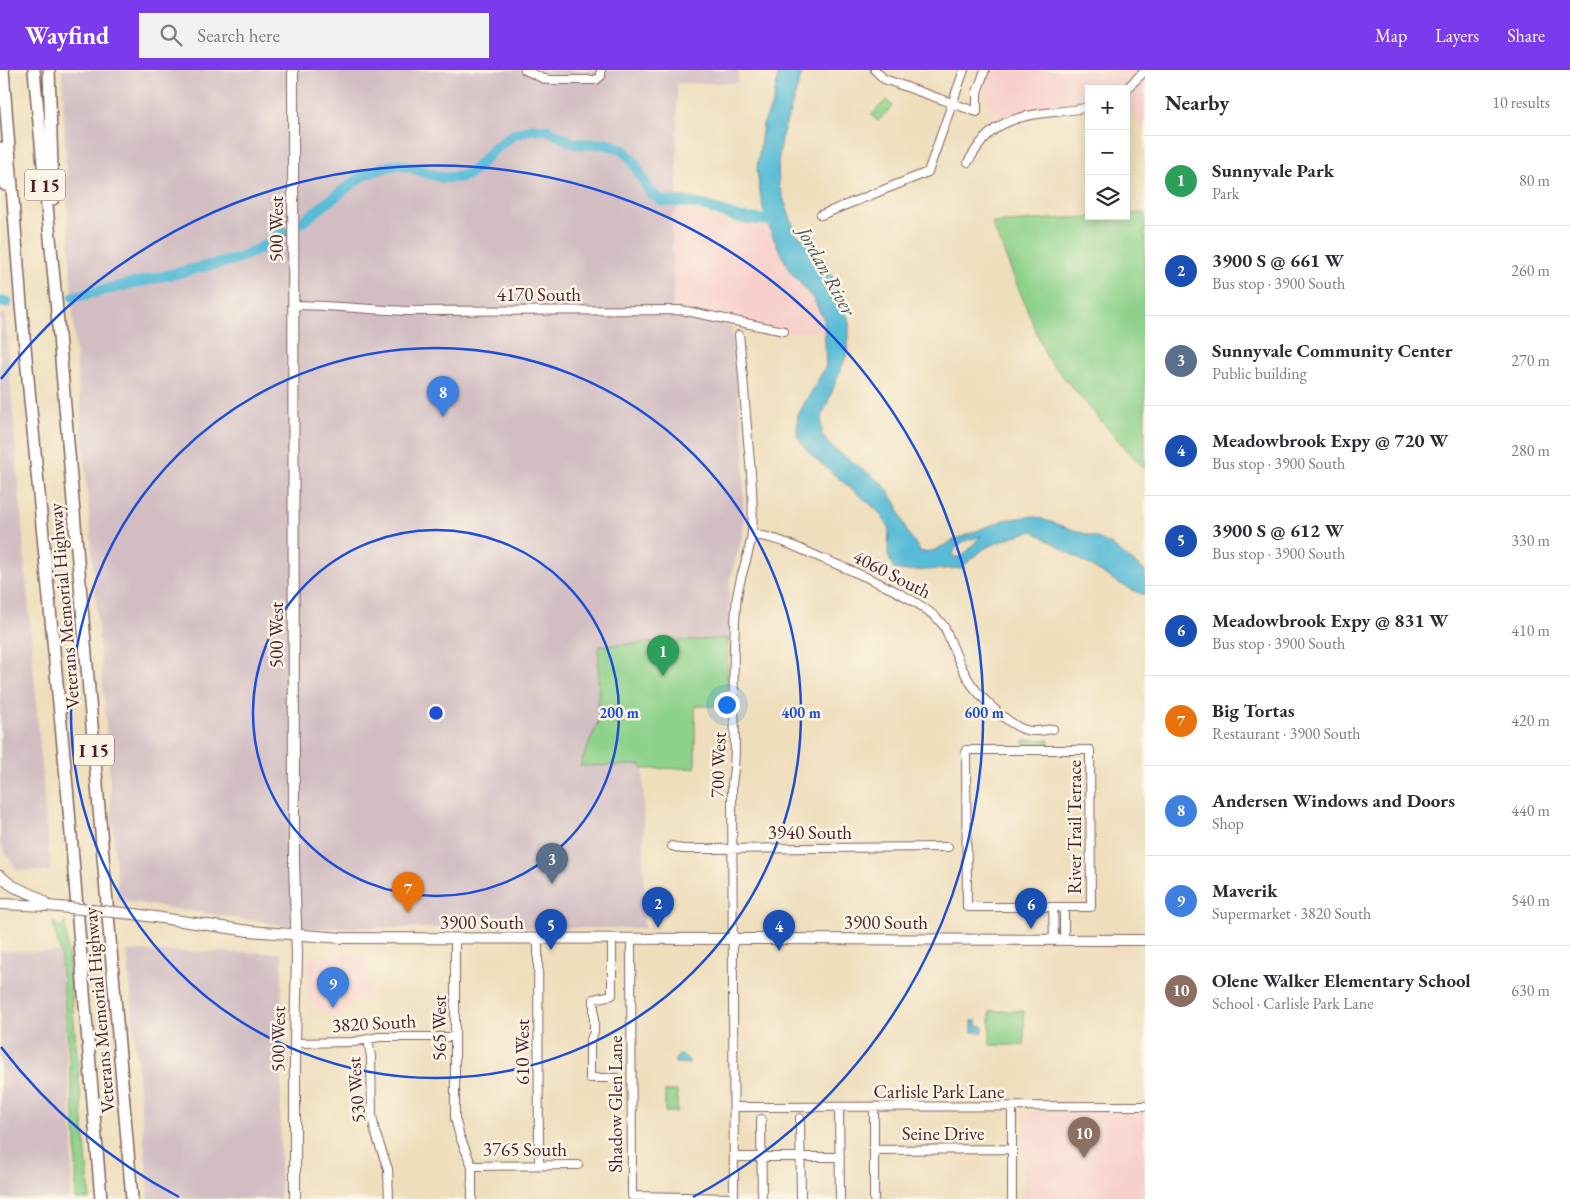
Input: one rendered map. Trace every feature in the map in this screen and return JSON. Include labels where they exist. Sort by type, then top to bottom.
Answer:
[{"type":"highway","name":"Veterans Memorial Highway","points":[[3,70],[21,306],[67,788],[101,1199]]},
{"type":"highway","name":"Veterans Memorial Highway","points":[[34,70],[56,300],[132,1199]]},
{"type":"highway","points":[[49,70],[56,300]]},
{"type":"highway","points":[[0,148],[21,306]]},
{"type":"main road","name":"500 West","points":[[293,70],[295,1199]]},
{"type":"main road","points":[[0,876],[12,885],[42,898],[48,906]]},
{"type":"main road","name":"3900 South","points":[[0,904],[48,906],[134,914],[231,929],[296,936],[363,939],[1145,940]]},
{"type":"street","points":[[525,70],[549,80],[593,81],[599,79],[601,70]]},
{"type":"street","points":[[875,70],[884,79],[977,112],[977,92],[985,70]]},
{"type":"street","points":[[821,215],[928,172],[964,70]]},
{"type":"street","points":[[1130,85],[1144,72]]},
{"type":"street","points":[[968,162],[988,134],[1005,122],[1028,116],[1085,108]]},
{"type":"street","name":"4170 South","points":[[293,305],[408,311],[681,310],[784,331]]},
{"type":"street","name":"700 West","points":[[734,1199],[732,784],[735,745],[736,606],[737,588],[752,534],[752,482],[739,335]]},
{"type":"street","name":"4060 South","points":[[752,534],[780,540],[824,559],[896,592],[932,613],[942,622],[969,682],[991,705],[1010,723],[1026,730],[1040,731],[1053,729]]},
{"type":"street","name":"River Trail Terrace","points":[[1053,907],[967,907],[966,750],[1090,750],[1091,907],[1064,907]]},
{"type":"street","name":"3940 South","points":[[672,846],[682,849],[948,847]]},
{"type":"street","points":[[1053,907],[1064,907],[1059,940],[1053,907]]},
{"type":"street","name":"565 West","points":[[454,939],[455,1118],[460,1137],[472,1166]]},
{"type":"street","name":"610 West","points":[[538,939],[539,1166]]},
{"type":"street","points":[[612,939],[612,995],[594,999],[594,1032],[590,1042],[590,1078],[616,1078]]},
{"type":"street","name":"Shadow Glen Lane","points":[[632,939],[632,1196],[734,1199]]},
{"type":"street","name":"3820 South","points":[[295,1043],[353,1042],[388,1037],[455,1037]]},
{"type":"street","name":"530 West","points":[[368,1039],[371,1057],[372,1115],[388,1169],[389,1199]]},
{"type":"street","name":"Carlisle Park Lane","points":[[734,1107],[1145,1106]]},
{"type":"street","points":[[839,1107],[840,1199]]},
{"type":"street","points":[[874,1107],[874,1199]]},
{"type":"street","points":[[1012,1107],[1012,1199]]},
{"type":"street","points":[[761,1118],[762,1199]]},
{"type":"street","points":[[800,1118],[801,1199]]},
{"type":"street","name":"Seine Drive","points":[[874,1150],[1012,1149]]},
{"type":"street","points":[[734,1157],[840,1157]]},
{"type":"street","name":"3765 South","points":[[472,1166],[578,1165]]},
{"type":"street","points":[[472,1166],[472,1199]]},
{"type":"shaded area","points":[[62,70],[739,70],[738,83],[677,83],[677,208],[672,217],[673,314],[696,317],[731,326],[744,450],[743,535],[730,579],[728,638],[599,646],[598,722],[581,765],[642,765],[644,928],[302,928],[118,900],[106,724],[72,305]]},
{"type":"shaded area","points":[[992,70],[1145,70],[1145,133],[1130,110],[1130,85],[1085,85],[1085,101],[1069,105],[1014,112],[985,130],[983,126],[992,113],[985,91]]},
{"type":"shaded area","points":[[677,208],[719,223],[770,226],[790,271],[814,300],[824,320],[824,332],[766,332],[673,314],[672,217]]},
{"type":"shaded area","points":[[5,313],[50,871],[17,870],[0,844],[0,314]]},
{"type":"shaded area","points":[[0,951],[59,952],[73,1143],[70,1195],[65,1199],[0,1199]]},
{"type":"shaded area","points":[[127,951],[282,953],[280,1199],[149,1199]]},
{"type":"shaded area","points":[[368,955],[369,999],[353,999],[352,1004],[340,1015],[326,1015],[308,998],[308,963],[313,957]]},
{"type":"shaded area","points":[[1145,1111],[1145,1199],[1024,1199],[1024,1112]]},
{"type":"green space","points":[[886,100],[893,106],[878,121],[871,115]]},
{"type":"green space","points":[[1145,213],[1145,469],[1047,358],[992,223],[1085,217],[1085,220],[1130,220],[1130,214]]},
{"type":"green space","points":[[728,638],[727,706],[695,706],[695,768],[643,769],[641,765],[580,766],[598,722],[599,646]]},
{"type":"green space","points":[[1024,740],[1049,740],[1049,745],[1024,745]]},
{"type":"green space","points":[[52,920],[61,929],[65,921],[90,1199],[76,1199],[76,1141],[60,951]]},
{"type":"green space","points":[[990,1011],[1024,1011],[1024,1045],[990,1045]]},
{"type":"green space","points":[[665,1091],[677,1091],[677,1112],[665,1112]]},
{"type":"water","name":"Jordan River","points":[[779,70],[803,70],[781,139],[778,164],[779,186],[796,234],[811,244],[825,258],[849,321],[846,356],[821,419],[822,435],[829,445],[883,484],[896,503],[907,532],[921,552],[933,551],[954,540],[1004,520],[1033,516],[1110,544],[1145,571],[1145,595],[1122,585],[1033,531],[1014,536],[985,548],[961,568],[907,571],[894,569],[888,555],[889,527],[877,510],[812,456],[797,436],[798,415],[826,366],[824,320],[814,300],[790,271],[773,237],[764,212],[757,169],[763,124],[773,103]],"holes":[[[981,536],[962,557],[952,556],[959,544]]]},
{"type":"water","points":[[972,1021],[977,1021],[977,1026],[983,1026],[983,1032],[972,1032]]},
{"type":"water","points":[[679,1055],[683,1055],[689,1060],[689,1064],[675,1063],[675,1059]]},
{"type":"waterway","points":[[302,222],[362,176],[399,164],[444,178],[460,177],[471,173],[494,149],[515,134],[532,129],[548,130],[570,142],[607,144],[621,149],[631,158],[650,192],[662,201],[701,205],[740,218],[778,221]]},
{"type":"waterway","points":[[74,297],[237,259],[259,249],[283,232]]},
{"type":"waterway","points":[[0,302],[7,302]]},
{"type":"place","name":"Andersen Windows and Doors","points":[[443,417]]},
{"type":"place","name":"Sunnyvale Park","points":[[663,676]]},
{"type":"place","name":"Sunnyvale Community Center","points":[[552,884]]},
{"type":"place","name":"Big Tortas","points":[[408,913]]},
{"type":"place","name":"3900 S @ 661 W","points":[[658,928]]},
{"type":"place","name":"Meadowbrook Expy @ 831 W","points":[[1031,929]]},
{"type":"place","name":"3900 S @ 612 W","points":[[551,950]]},
{"type":"place","name":"Meadowbrook Expy @ 720 W","points":[[779,951]]},
{"type":"place","name":"Maverik","points":[[333,1008]]},
{"type":"place","name":"Olene Walker Elementary School","points":[[1084,1158]]}]
